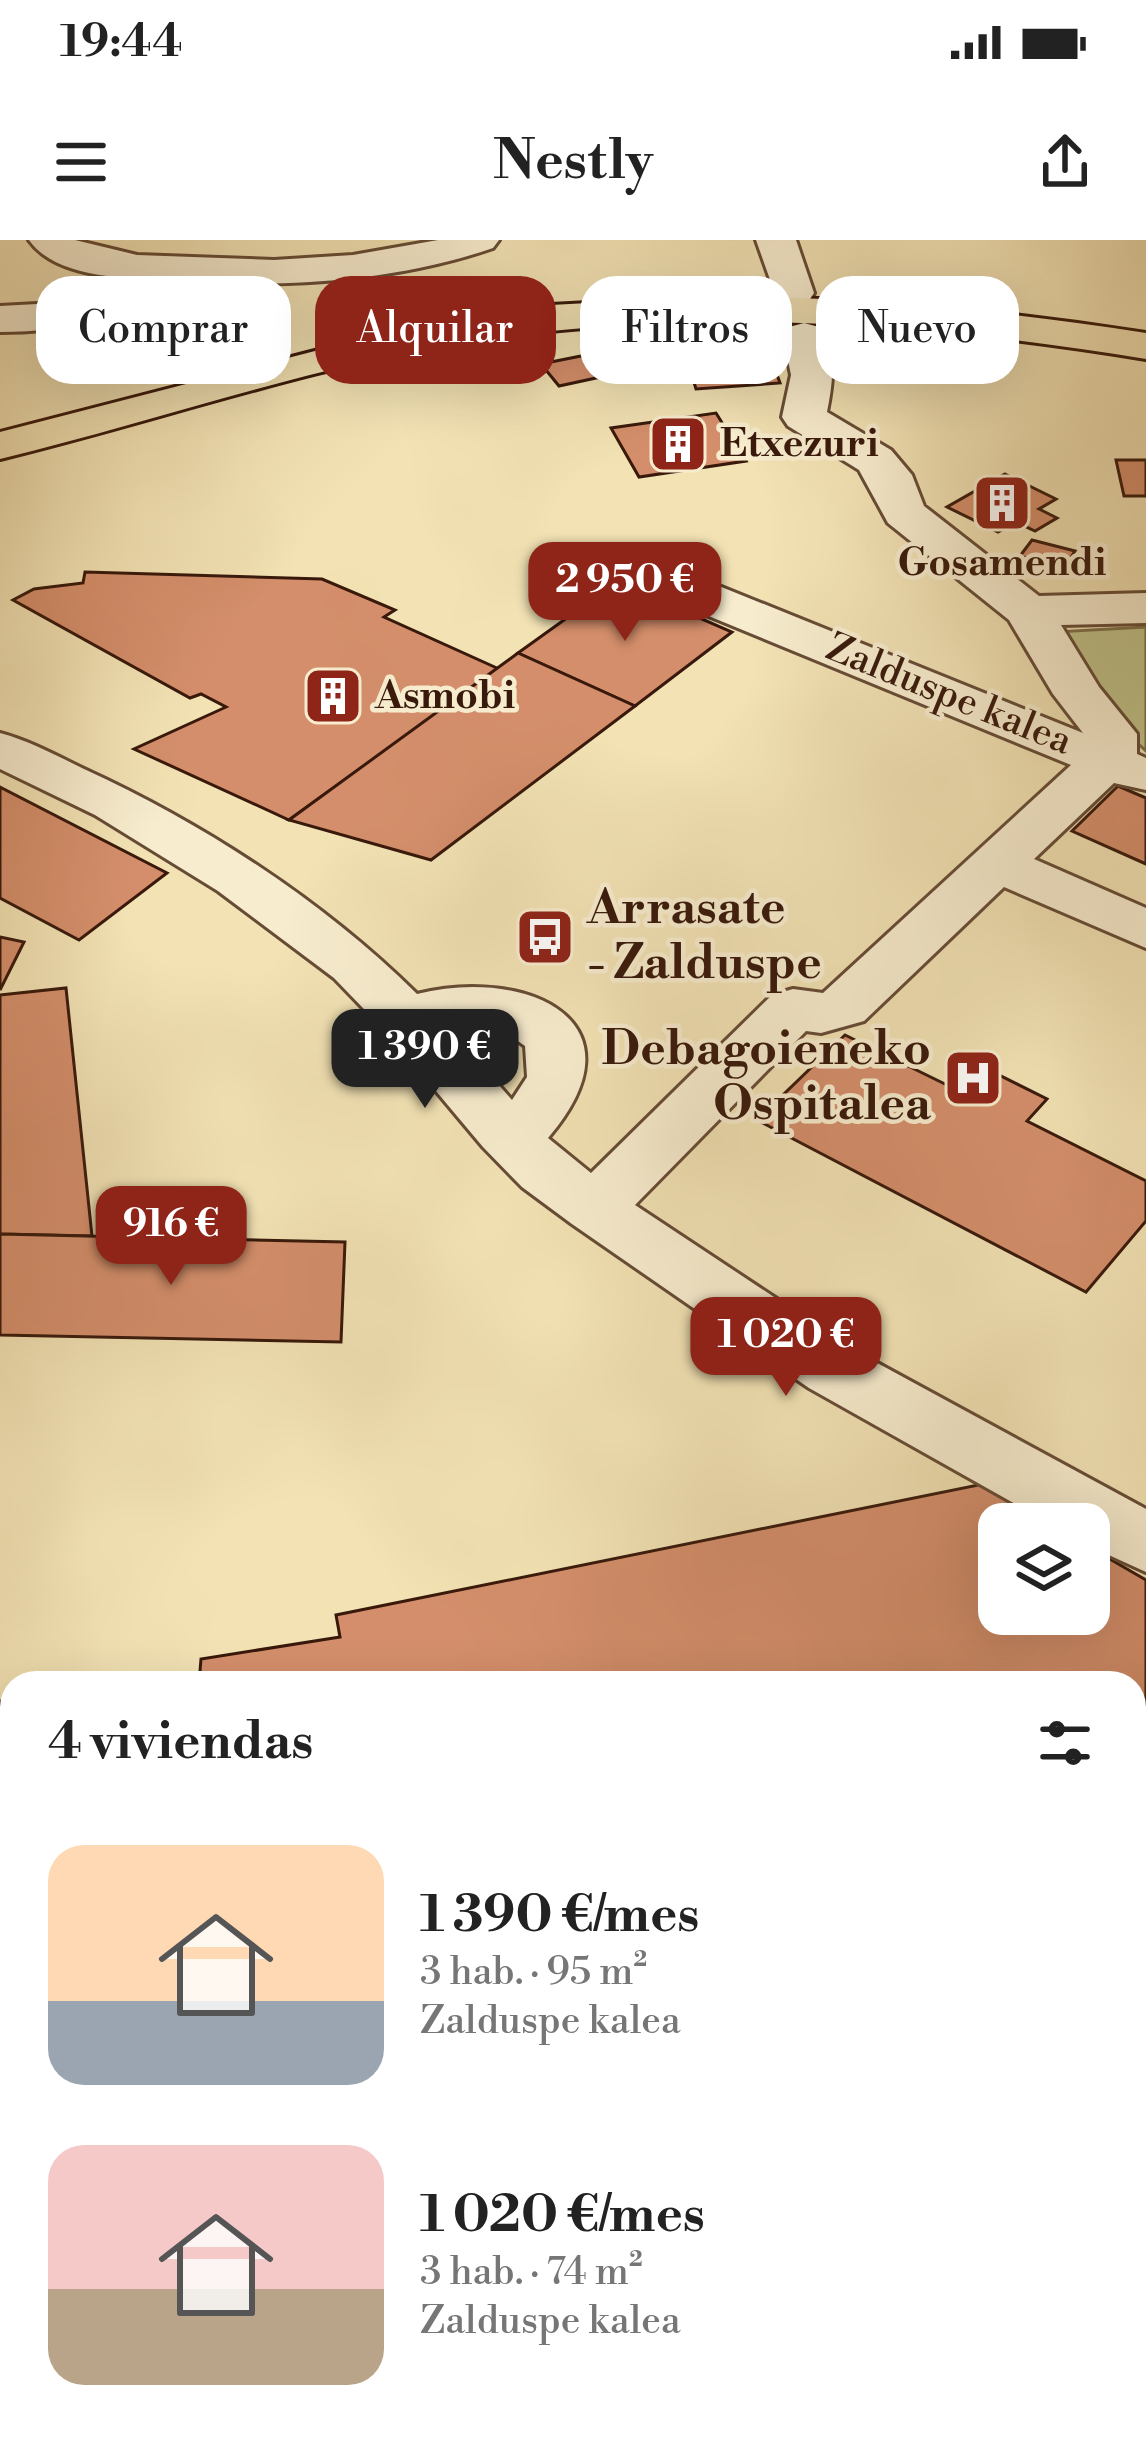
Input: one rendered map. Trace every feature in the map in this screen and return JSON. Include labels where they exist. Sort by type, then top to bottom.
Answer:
[{"type":"main road","points":[[0,446],[386,345],[543,318],[694,308],[825,310],[947,320],[1146,346]]},
{"type":"street","points":[[50,240],[55,250],[89,262],[261,271],[337,269],[479,240]]},
{"type":"street","name":"Zalduspe kalea","points":[[776,240],[813,375],[804,416],[875,460],[889,475],[904,513],[1028,611],[1078,694],[1112,734],[1114,748],[1127,769]]},
{"type":"street","points":[[0,319],[101,311],[261,271]]},
{"type":"street","name":"Zalduspe kalea","points":[[655,577],[1127,769]]},
{"type":"street","points":[[1028,611],[1146,608]]},
{"type":"street","points":[[0,749],[114,803],[237,879],[353,965],[405,1016],[512,1139],[544,1171],[594,1208],[833,1370],[1146,1543]]},
{"type":"street","name":"Zalduspe kalea","points":[[594,1208],[794,1010],[821,1013],[843,1007],[997,863],[1127,769]]},
{"type":"street","points":[[997,863],[1146,930]]},
{"type":"street","points":[[405,1016],[482,1003],[534,1016],[558,1043],[559,1062],[550,1094],[512,1139]]},
{"type":"green space","points":[[1146,627],[1146,751],[1117,724],[1055,632]]},
{"type":"building","points":[[580,356],[580,381],[559,386],[556,361]]},
{"type":"building","points":[[694,384],[766,384],[696,389]]},
{"type":"building","name":"Etxezuri","points":[[716,413],[746,461],[639,477],[611,428]]},
{"type":"building","points":[[1116,460],[1146,460],[1146,496],[1124,496]]},
{"type":"building","name":"Gosamendi","points":[[1005,474],[1056,499],[1039,509],[1057,518],[1035,531],[1016,522],[998,532],[947,507]]},
{"type":"building","points":[[1032,540],[1075,551],[1064,568],[1020,556]]},
{"type":"building","name":"Asmobi","points":[[85,572],[322,579],[395,610],[384,617],[499,669],[289,820],[134,749],[226,707],[201,694],[190,698],[13,600],[34,589],[83,583]]},
{"type":"building","points":[[617,582],[732,632],[635,706],[518,653]]},
{"type":"building","points":[[518,653],[635,706],[431,860],[289,820]]},
{"type":"building","points":[[1118,786],[1146,798],[1146,864],[1072,831]]},
{"type":"building","points":[[0,787],[167,873],[79,940],[0,898]]},
{"type":"building","points":[[0,937],[24,942],[0,990]]},
{"type":"building","points":[[66,988],[92,1236],[0,1234],[0,995]]},
{"type":"building","points":[[845,1035],[947,1085],[971,1061],[1047,1099],[1027,1121],[1146,1181],[1146,1221],[1086,1292],[757,1120]]},
{"type":"building","points":[[0,1234],[345,1242],[341,1342],[0,1335]]},
{"type":"building","points":[[983,1484],[1015,1503],[978,1503],[978,1635],[1110,1635],[1110,1559],[1146,1580],[1146,1671],[200,1671],[201,1659],[340,1637],[336,1615]]},
{"type":"place","name":"Etxezuri","points":[[678,444]]},
{"type":"place","name":"Gosamendi","points":[[1002,503]]},
{"type":"place","name":"Asmobi","points":[[333,696]]},
{"type":"place","name":"Arrasate - Zalduspe","points":[[545,937]]},
{"type":"place","name":"Debagoieneko Ospitalea","points":[[973,1078]]}]
